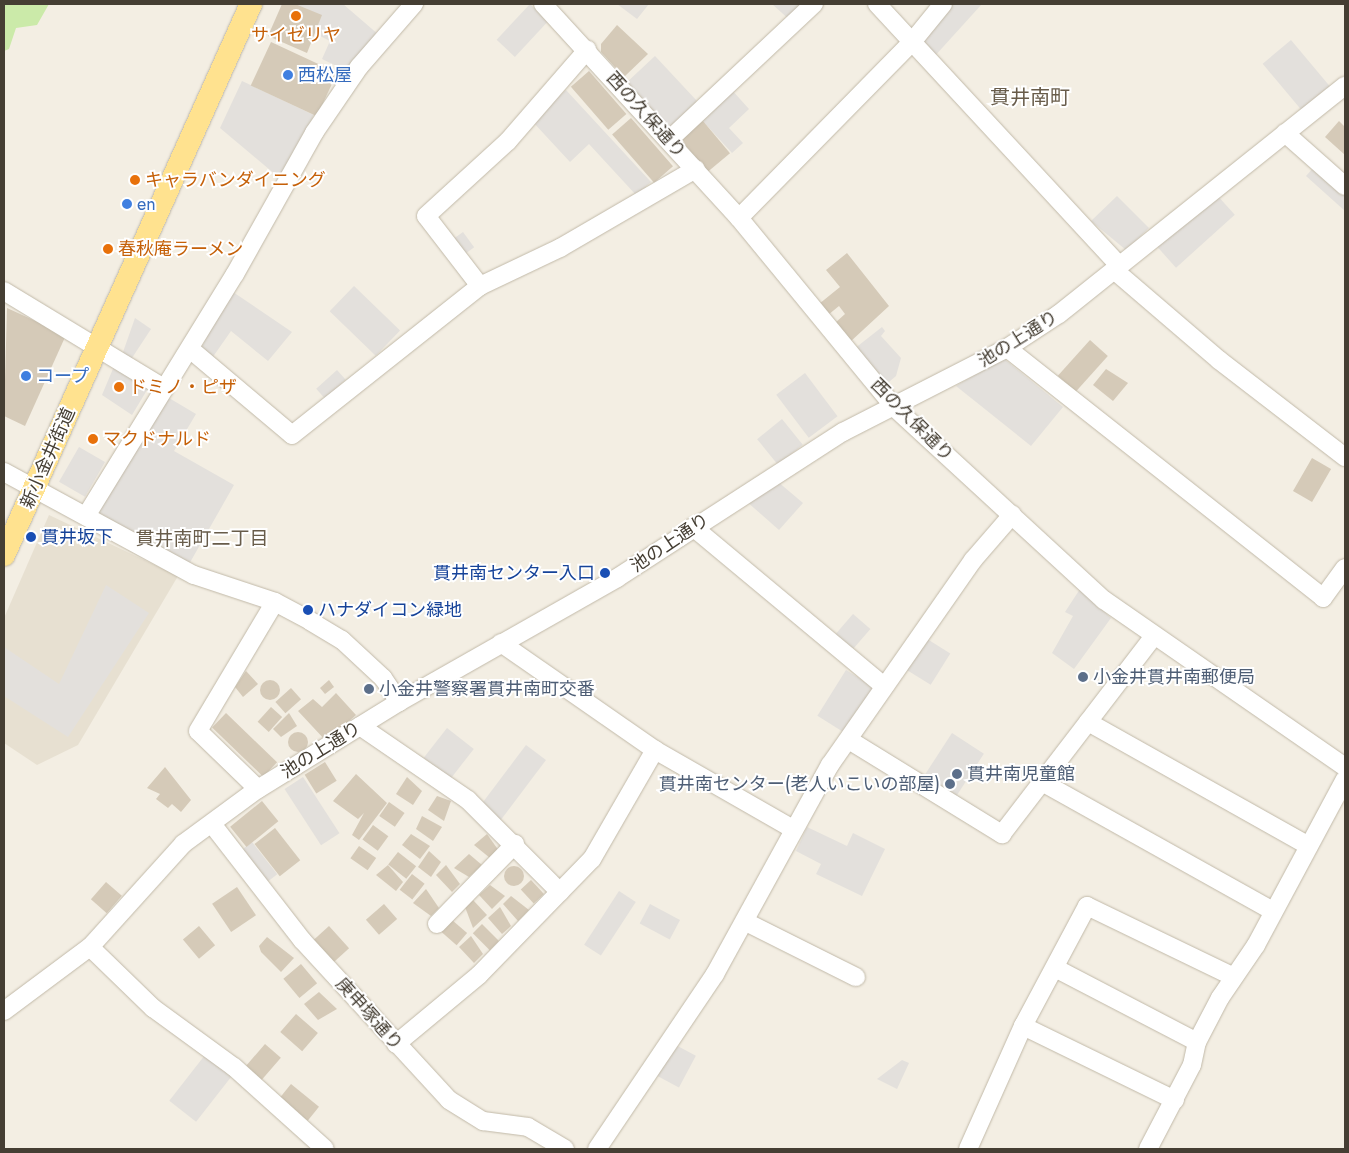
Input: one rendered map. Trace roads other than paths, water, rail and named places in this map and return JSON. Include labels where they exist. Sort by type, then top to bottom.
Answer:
[{"type":"main road","name":"新小金井街道","points":[[4,555],[251,4]]},
{"type":"street","points":[[86,516],[162,387],[190,349],[340,92],[414,4]]},
{"type":"street","name":"西の久保通り","points":[[543,4],[739,218],[895,408],[1104,600],[1153,637],[1345,767]]},
{"type":"street","points":[[669,140],[814,4]]},
{"type":"street","points":[[877,4],[1117,268],[1219,360],[1345,456]]},
{"type":"street","points":[[739,218],[912,42],[943,4]]},
{"type":"street","points":[[480,286],[426,216],[508,141],[587,50]]},
{"type":"street","name":"池の上通り","points":[[4,1011],[90,947],[183,844],[258,790],[399,702],[617,578],[843,432],[895,408],[1007,348],[1117,268],[1345,86]]},
{"type":"street","points":[[1285,133],[1345,186]]},
{"type":"street","points":[[190,349],[292,435],[480,286],[560,248],[696,169]]},
{"type":"street","points":[[4,291],[99,345],[162,387]]},
{"type":"street","points":[[1007,348],[1323,598],[1345,568]]},
{"type":"street","points":[[4,472],[194,575],[275,602],[342,640],[383,678],[399,702]]},
{"type":"street","points":[[597,1149],[746,922],[793,829],[884,686],[973,560],[1012,515]]},
{"type":"street","points":[[694,527],[884,686]]},
{"type":"street","points":[[258,790],[198,730],[275,602]]},
{"type":"street","points":[[849,740],[1002,834],[1153,637]]},
{"type":"street","points":[[501,643],[655,750],[793,829]]},
{"type":"street","points":[[1088,722],[1309,846]]},
{"type":"street","points":[[360,726],[468,800],[515,844],[560,892]]},
{"type":"street","points":[[396,1044],[479,975],[592,858],[655,750]]},
{"type":"street","points":[[1148,1149],[1192,1065],[1197,1042],[1345,779]]},
{"type":"street","points":[[1042,782],[1273,910]]},
{"type":"street","name":"庚申塚通り","points":[[212,824],[302,940],[449,1100],[476,1117],[528,1127],[565,1149]]},
{"type":"street","points":[[437,924],[515,844]]},
{"type":"street","points":[[968,1149],[1024,1026],[1086,906],[1234,977]]},
{"type":"street","points":[[746,922],[856,977]]},
{"type":"street","points":[[90,947],[153,1008],[234,1067],[325,1149]]},
{"type":"street","points":[[1055,968],[1197,1042]]},
{"type":"street","points":[[1024,1026],[1175,1100]]},
{"type":"place","name":"サイゼリヤ","points":[[296,16]]},
{"type":"place","name":"西松屋","points":[[288,75]]},
{"type":"place","name":"キャラバンダイニング","points":[[135,180]]},
{"type":"place","name":"en","points":[[127,204]]},
{"type":"place","name":"春秋庵ラーメン","points":[[108,249]]},
{"type":"place","name":"コープ","points":[[26,376]]},
{"type":"place","name":"ドミノ・ピザ","points":[[119,387]]},
{"type":"place","name":"マクドナルド","points":[[93,439]]},
{"type":"place","name":"貫井坂下","points":[[31,537]]},
{"type":"place","name":"貫井南センター入口","points":[[605,573]]},
{"type":"place","name":"ハナダイコン緑地","points":[[308,610]]},
{"type":"place","name":"小金井貫井南郵便局","points":[[1083,677]]},
{"type":"place","name":"小金井警察署貫井南町交番","points":[[369,689]]},
{"type":"place","name":"貫井南児童館","points":[[957,774]]},
{"type":"place","name":"貫井南センター(老人いこいの部屋)","points":[[950,784]]},
{"type":"district","name":"貫井南町","points":[[1030,97]]},
{"type":"district","name":"貫井南町二丁目","points":[[202,539]]}]
